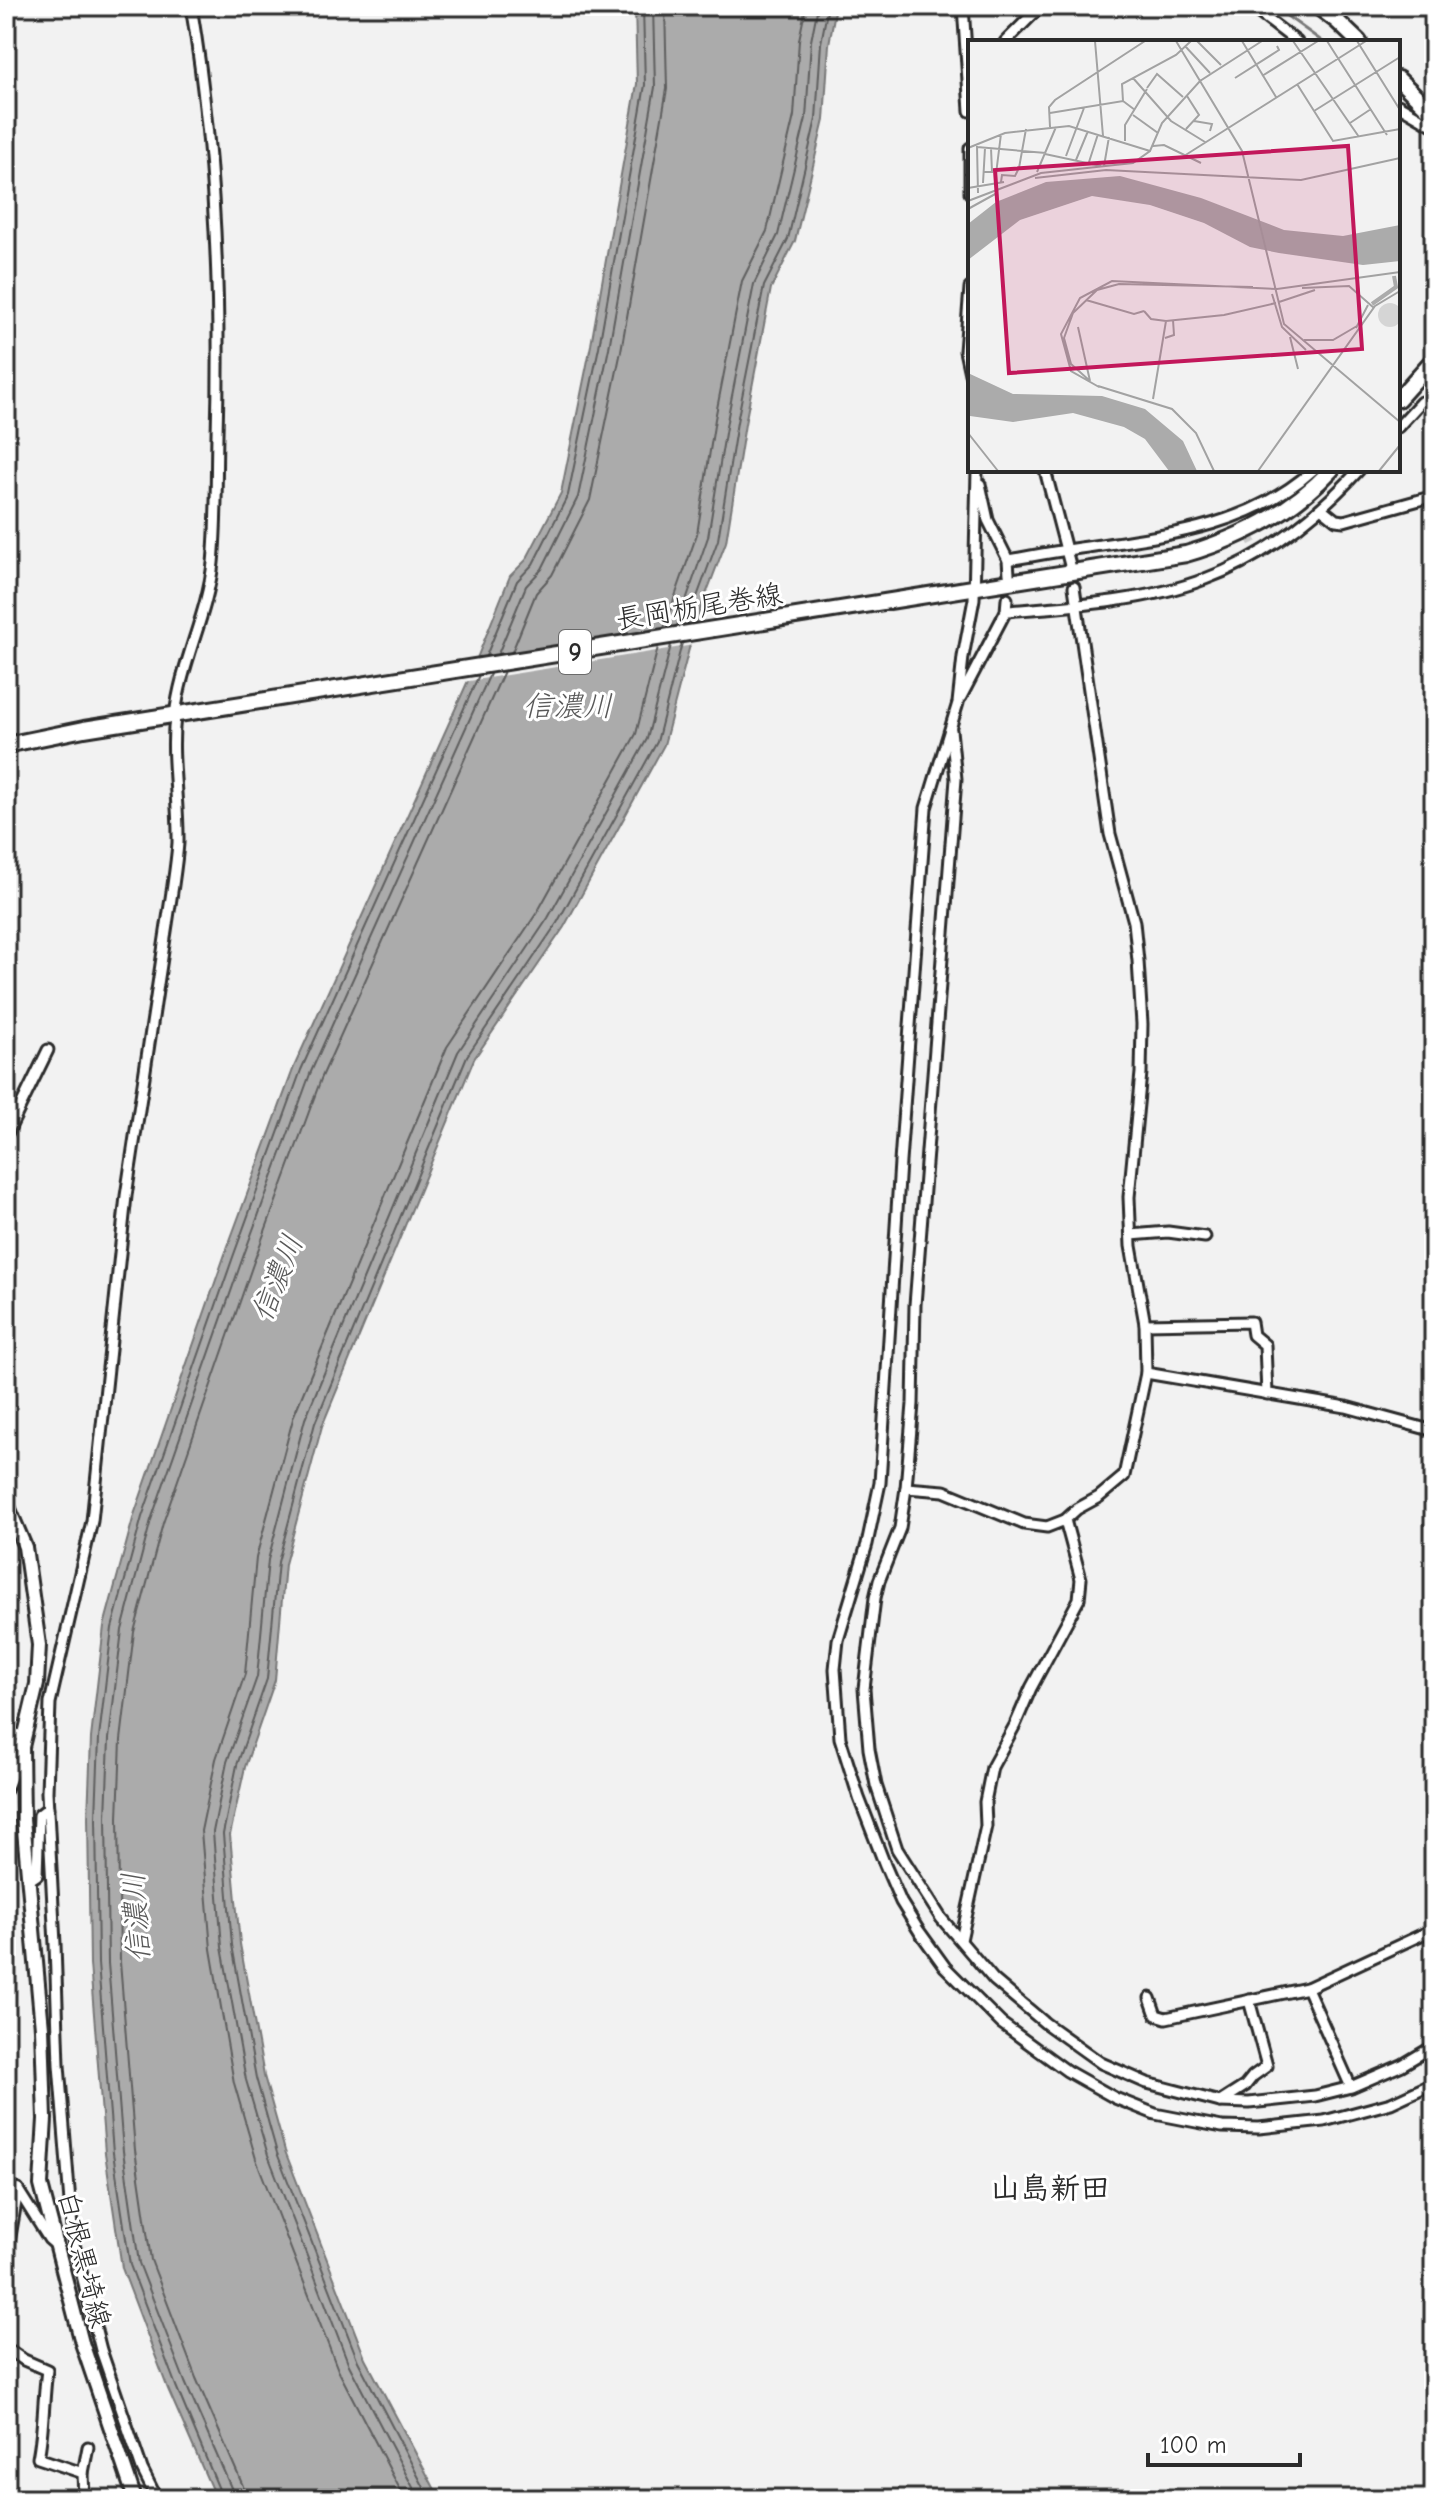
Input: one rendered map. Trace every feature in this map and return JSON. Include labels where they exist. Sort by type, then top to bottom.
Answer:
[{"type":"main road","points":[[1317,6],[1357,40]]},
{"type":"main road","points":[[1400,81],[1434,114]]},
{"type":"main road","points":[[1400,397],[1434,359]]},
{"type":"main road","name":"長岡栃尾巻線","points":[[6,745],[175,714],[1157,560],[1229,540],[1271,518],[1307,493],[1329,472]]},
{"type":"main road","name":"白根黒埼線","points":[[6,1502],[25,1547],[39,1645],[37,1684],[24,1741],[23,1819],[42,2028],[45,2129],[41,2185],[82,2343],[135,2499]]},
{"type":"street","points":[[157,2499],[142,2469],[101,2350],[73,2240],[59,2065],[48,1808],[50,1703],[92,1521],[126,1196],[178,843],[173,753],[175,714],[182,676],[205,605],[213,563],[220,353],[217,253],[212,176],[191,6]]},
{"type":"street","points":[[963,6],[968,81]]},
{"type":"street","points":[[1007,40],[1041,6]]},
{"type":"street","points":[[1250,6],[1294,40]]},
{"type":"street","points":[[1280,29],[1286,40]]},
{"type":"street","points":[[1400,106],[1434,126]]},
{"type":"street","points":[[968,313],[965,351],[968,365]]},
{"type":"street","points":[[1400,425],[1421,402]]},
{"type":"street","points":[[958,703],[974,589],[977,472]]},
{"type":"street","points":[[977,472],[988,520],[1008,560],[1009,574]]},
{"type":"street","points":[[1046,472],[1070,565]]},
{"type":"street","points":[[1008,560],[1176,534],[1241,519],[1310,472]]},
{"type":"street","points":[[1006,611],[1075,606],[1166,591],[1205,579],[1291,533],[1357,472]]},
{"type":"street","points":[[1321,508],[1336,520],[1344,521],[1434,496]]},
{"type":"street","points":[[906,1488],[944,1491],[1024,1524],[1047,1527],[1065,1520],[1124,1476],[1146,1373],[1145,1324],[1131,1235],[1129,1197],[1141,1073],[1138,961],[1134,922],[1108,822],[1074,587]]},
{"type":"street","points":[[1007,599],[1006,611],[958,703],[926,808],[880,1483],[867,1544],[838,1640],[835,1669],[840,1738],[859,1798],[901,1902],[945,1967],[1001,2023],[1067,2071],[1115,2098],[1155,2114],[1222,2127],[1294,2126],[1358,2114],[1434,2083]]},
{"type":"street","points":[[950,725],[956,779],[915,1305],[913,1404],[906,1488],[900,1528],[879,1581],[864,1689],[869,1749],[876,1785],[897,1849],[941,1918],[994,1980],[1045,2023],[1101,2063],[1147,2083],[1220,2102],[1249,2103],[1315,2096],[1351,2087],[1402,2065],[1434,2046]]},
{"type":"street","points":[[6,1136],[48,1050]]},
{"type":"street","points":[[1131,1235],[1168,1232],[1205,1237]]},
{"type":"street","points":[[1145,1324],[1251,1322],[1253,1335],[1265,1345],[1267,1394]]},
{"type":"street","points":[[1146,1373],[1346,1407],[1434,1431]]},
{"type":"street","points":[[961,1940],[986,1826],[985,1802],[992,1767],[1079,1599],[1081,1579],[1065,1520]]},
{"type":"street","points":[[6,1732],[24,1741],[6,1790]]},
{"type":"street","points":[[28,1881],[37,1875],[39,1815],[48,1808]]},
{"type":"street","points":[[1150,1998],[1156,2015],[1166,2018],[1307,1988],[1434,1929]]},
{"type":"street","points":[[1307,1988],[1351,2087]]},
{"type":"street","points":[[1220,2102],[1245,2086],[1267,2066],[1249,2000]]},
{"type":"street","points":[[6,2185],[18,2190],[49,2239],[57,2245]]},
{"type":"street","points":[[6,2260],[18,2190]]},
{"type":"street","points":[[6,2348],[47,2370],[38,2458],[83,2473]]},
{"type":"street","points":[[84,2499],[83,2473],[88,2447]]},
{"type":"street","points":[[6,2492],[23,2499]]},
{"type":"water","name":"信濃川","points":[[635,6],[836,6],[829,44],[824,120],[795,241],[771,288],[726,542],[697,618],[664,745],[564,927],[474,1059],[322,1426],[285,1564],[275,1680],[245,1767],[230,1835],[240,1944],[264,2076],[285,2151],[365,2358],[440,2499],[216,2499],[168,2389],[122,2268],[105,2153],[90,1964],[88,1817],[91,1738],[104,1626],[134,1515],[294,1067],[467,683],[510,576],[526,560],[561,493],[591,345],[637,84]]},
{"type":"pier","points":[[699,625],[694,645],[463,682],[471,661]]},
{"type":"waterway","points":[[1273,6],[1320,40]]},
{"type":"tunnel","points":[[1243,523],[1254,545]]},
{"type":"district","name":"山島新田","points":[[1050,2188]]}]
